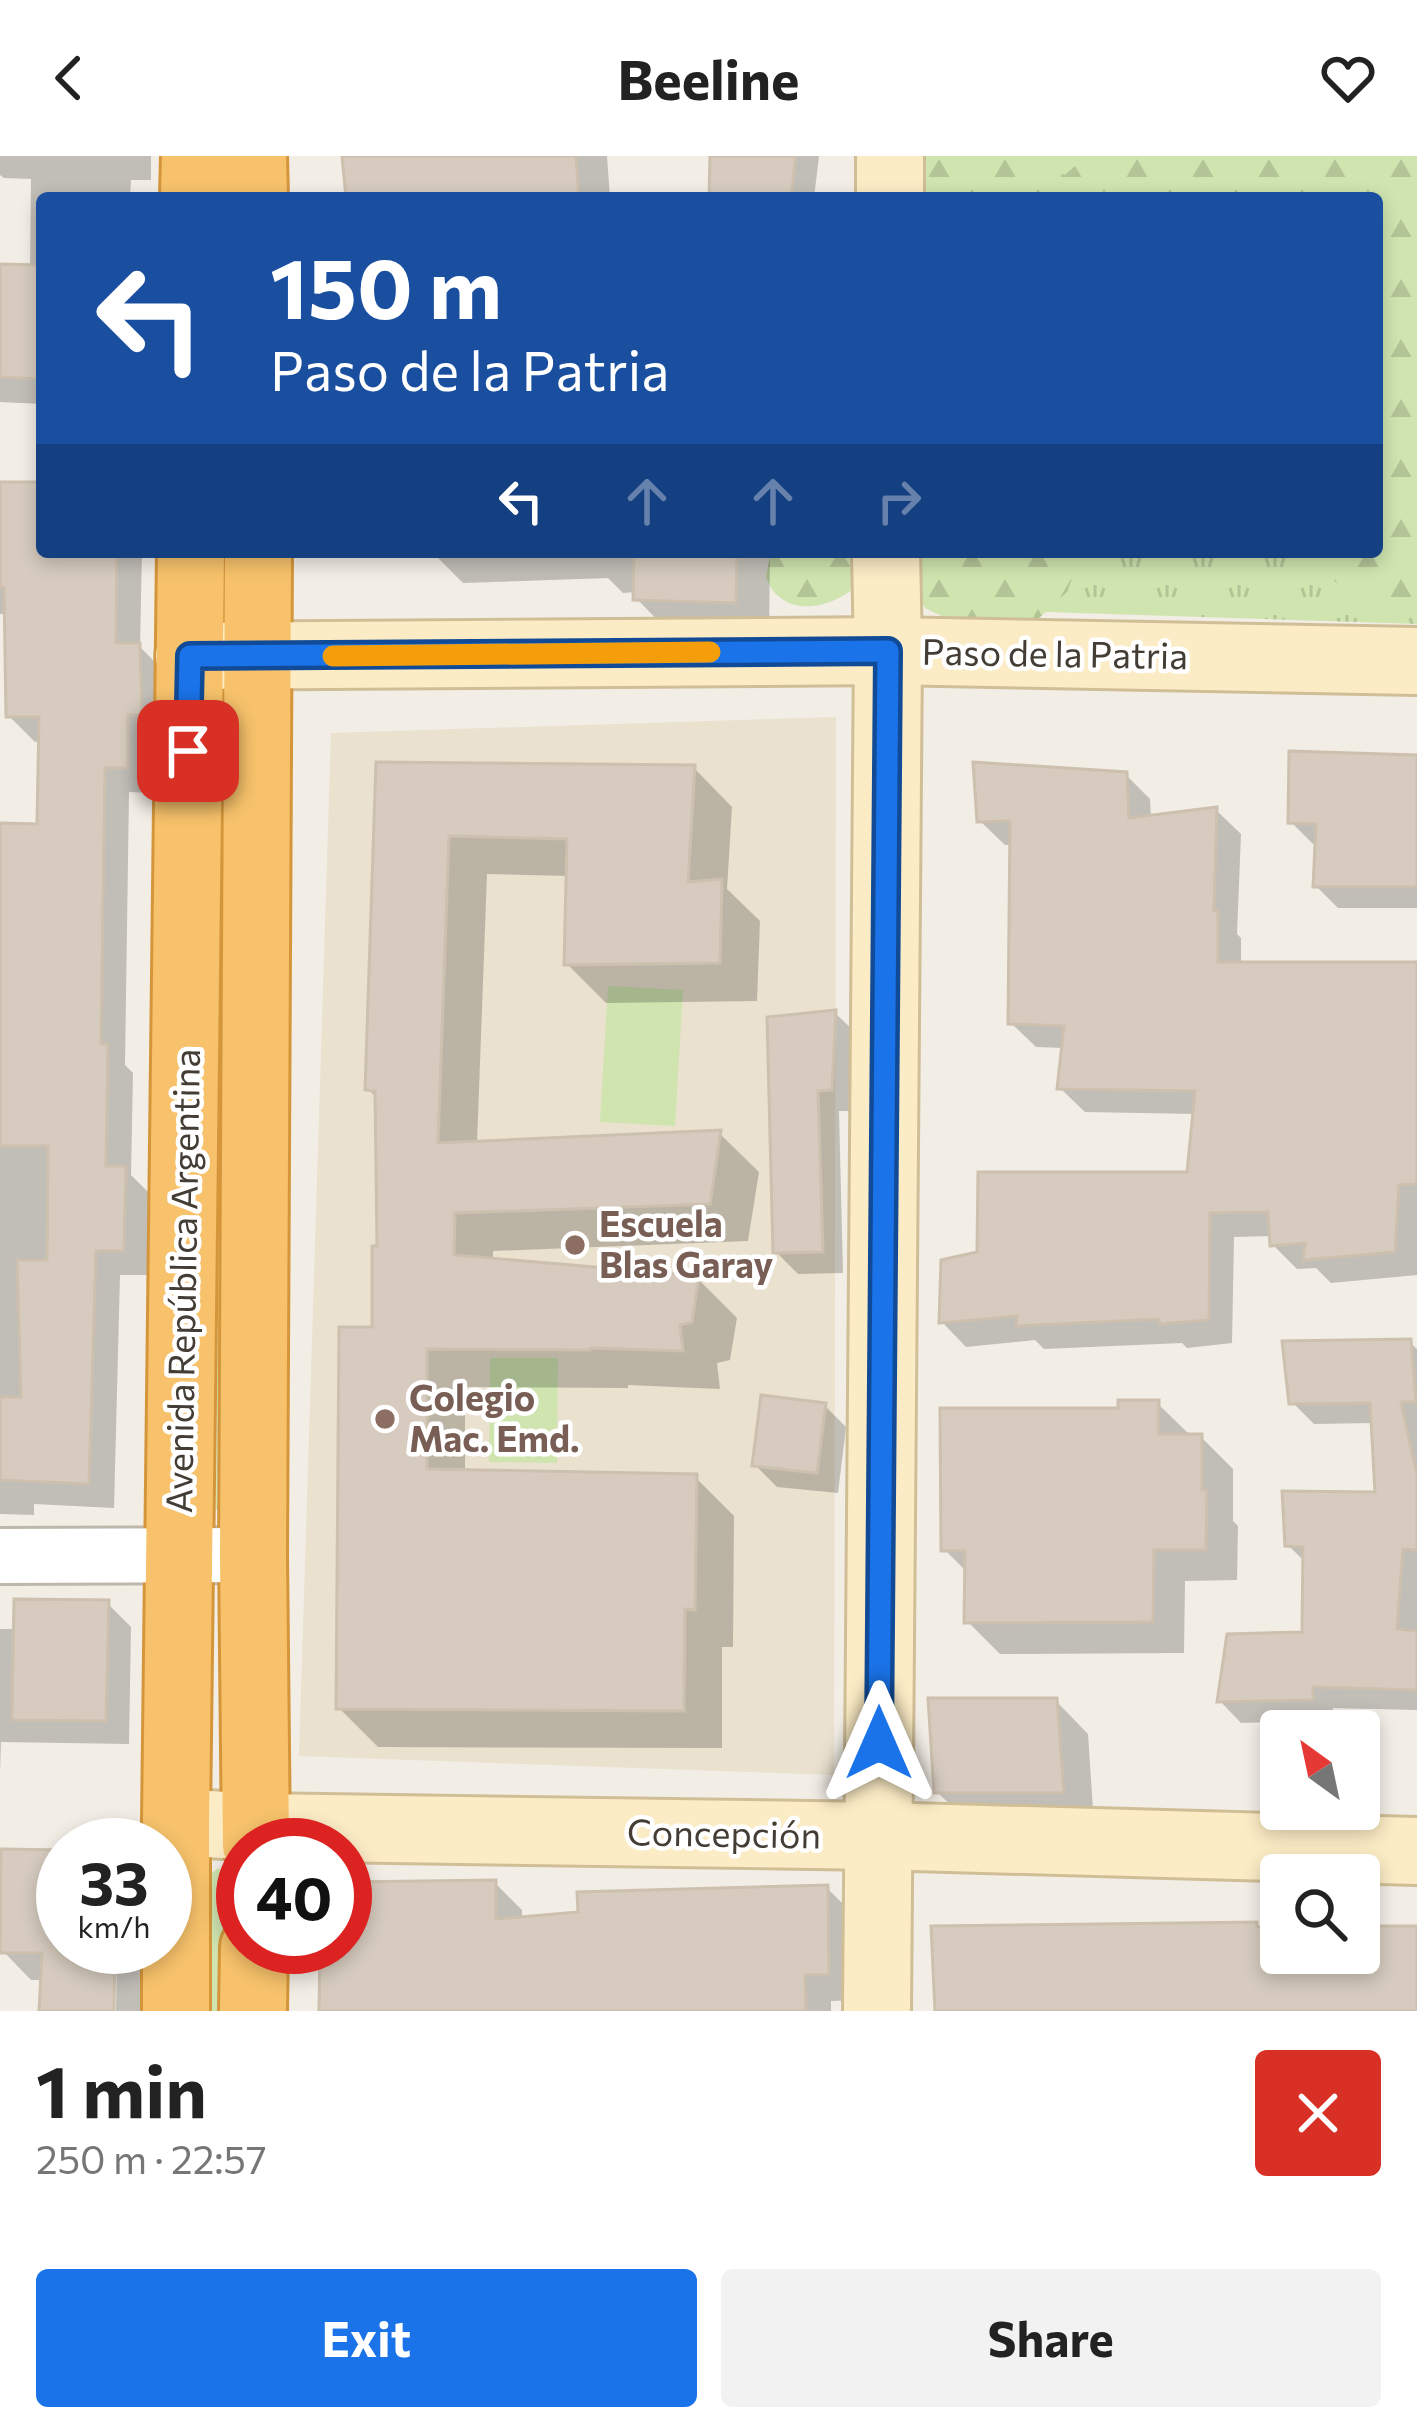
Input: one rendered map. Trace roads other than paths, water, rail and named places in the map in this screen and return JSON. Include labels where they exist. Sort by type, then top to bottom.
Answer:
[{"type":"highway","points":[[194,156],[194,192]]},
{"type":"highway","points":[[253,156],[254,192]]},
{"type":"highway","name":"Avenida República Argentina","points":[[176,1818],[190,558]]},
{"type":"highway","name":"Avenida República Argentina","points":[[256,1818],[258,558]]},
{"type":"highway","name":"Avenida República Argentina","points":[[176,1974],[176,2011]]},
{"type":"highway","points":[[253,2011],[254,1974]]},
{"type":"street","points":[[890,156],[890,192]]},
{"type":"street","points":[[878,2011],[886,558]]},
{"type":"street","name":"Paso de la Patria","points":[[190,656],[888,651],[1417,661]]},
{"type":"street","points":[[0,1556],[254,1555]]},
{"type":"street","name":"Concepción","points":[[372,1836],[878,1836],[1417,1851]]},
{"type":"place","name":"Escuela Blas Garay","points":[[575,1245]]},
{"type":"place","name":"Colegio Mac. Emd.","points":[[385,1419]]}]
